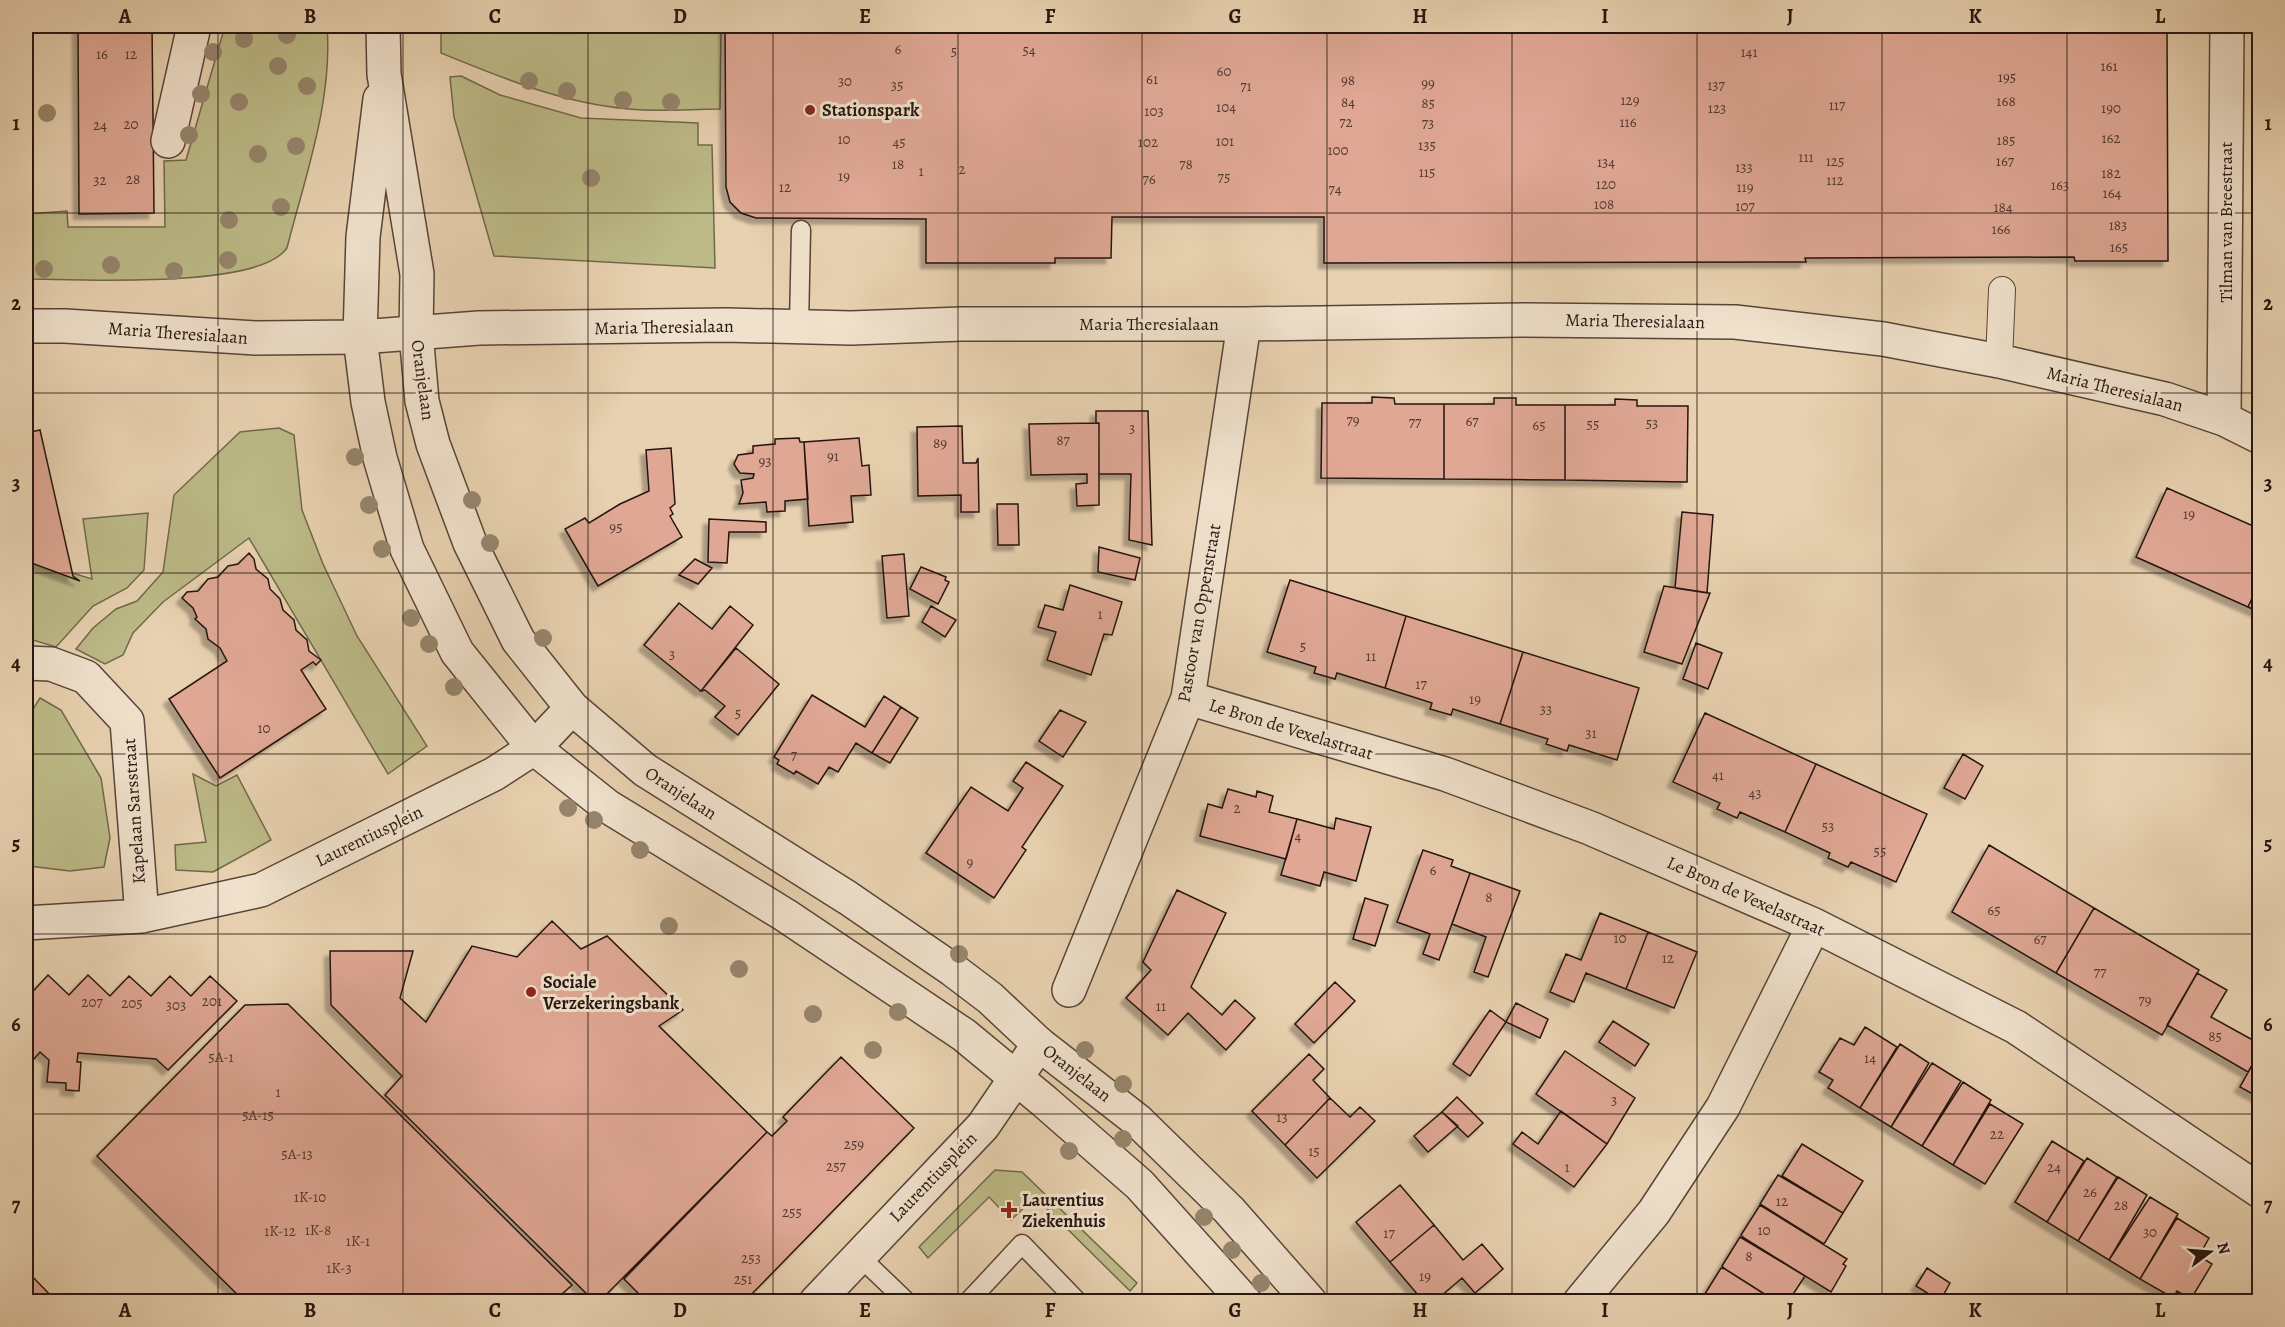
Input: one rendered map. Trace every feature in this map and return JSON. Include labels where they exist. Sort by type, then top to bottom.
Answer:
[{"type":"street","points":[[168,141],[194,26]]},
{"type":"street","name":"Oranjelaan","points":[[383,26],[384,74],[417,274],[416,333],[422,401],[434,444],[471,543],[519,640],[572,708],[645,770],[848,898],[953,970],[990,998],[1039,1044],[1138,1121],[1229,1210],[1310,1302]]},
{"type":"street","name":"Tilman van Breestraat","points":[[2224,419],[2227,26]]},
{"type":"street","name":"Oranjelaan","points":[[384,74],[363,237],[360,337],[368,402],[380,458],[406,549],[457,652],[534,748],[607,806],[785,915],[964,1035],[1140,1185],[1245,1302]]},
{"type":"street","points":[[1999,361],[2002,290]]},
{"type":"street","name":"Maria Theresialaan","points":[[26,326],[65,326],[256,338],[360,337],[479,328],[799,325],[850,328],[962,324],[1245,324],[1523,320],[1735,322],[1883,339],[1999,361],[2165,399],[2224,419],[2259,437]]},
{"type":"street","name":"Pastoor van Oppenstraat","points":[[1069,990],[1188,698],[1245,324]]},
{"type":"street","name":"Kapelaan Sarsstraat","points":[[26,663],[51,664],[86,677],[127,721],[142,916]]},
{"type":"street","name":"Le Bron de Vexelastraat","points":[[1188,698],[1456,778],[1590,828],[1814,925],[2016,1027],[2259,1191]]},
{"type":"street","name":"Laurentiusplein","points":[[26,923],[142,916],[261,890],[494,774],[534,748],[572,708]]},
{"type":"street","points":[[1580,1302],[1654,1212],[1723,1107],[1814,925]]},
{"type":"street","name":"Laurentiusplein","points":[[816,1302],[982,1126],[1017,1079],[1039,1044]]},
{"type":"lane","points":[[799,325],[801,230]]},
{"type":"lane","points":[[968,1302],[1022,1244],[1078,1302]]},
{"type":"lane","points":[[858,1255],[907,1302]]},
{"type":"shaded area","points":[[225,26],[327,26],[328,54],[322,110],[287,248],[270,261],[241,271],[205,276],[124,280],[26,279],[26,214],[67,211],[68,227],[165,227],[164,161],[186,160]]},
{"type":"shaded area","points":[[441,26],[721,26],[720,109],[629,109],[556,95],[441,53]]},
{"type":"shaded area","points":[[461,76],[500,95],[581,118],[698,123],[698,145],[712,145],[715,268],[494,256],[454,117],[450,77]]},
{"type":"shaded area","points":[[279,428],[294,435],[302,510],[323,564],[357,636],[427,746],[388,774],[249,538],[163,602],[133,633],[123,655],[105,664],[76,649],[93,628],[116,609],[137,601],[163,572],[174,495],[240,432]]},
{"type":"shaded area","points":[[148,513],[144,570],[127,588],[93,606],[56,647],[26,638],[26,559],[92,579],[83,519]]},
{"type":"shaded area","points":[[40,698],[61,710],[101,778],[110,838],[104,867],[70,871],[29,866],[28,717]]},
{"type":"shaded area","points":[[193,774],[216,786],[237,775],[271,840],[213,872],[176,870],[175,845],[206,842]]},
{"type":"shaded area","points":[[995,1170],[1022,1172],[1137,1283],[1130,1291],[1035,1197],[1011,1220],[989,1197],[928,1258],[919,1247]]},
{"type":"building","points":[[78,26],[152,26],[154,213],[79,214]]},
{"type":"building","points":[[725,26],[2167,26],[2168,261],[2075,261],[2074,257],[1805,258],[1806,262],[1324,263],[1324,217],[1112,217],[1111,258],[1055,258],[1055,263],[926,263],[926,219],[756,218],[741,213],[730,202],[726,187]]},
{"type":"building","points":[[1372,397],[1394,398],[1395,404],[1444,404],[1444,479],[1321,478],[1322,403],[1372,403]]},
{"type":"building","points":[[1494,398],[1516,398],[1516,405],[1565,405],[1565,480],[1444,479],[1444,404],[1494,404]]},
{"type":"building","points":[[1615,399],[1637,400],[1637,406],[1688,406],[1687,482],[1565,480],[1565,405],[1615,405]]},
{"type":"building","points":[[1096,411],[1148,411],[1152,545],[1129,540],[1131,474],[1099,474],[1099,423],[1096,423]]},
{"type":"building","points":[[1099,423],[1099,505],[1077,506],[1076,484],[1087,483],[1087,474],[1031,475],[1029,424]]},
{"type":"building","points":[[962,426],[963,463],[976,463],[978,458],[979,512],[961,512],[961,495],[918,496],[917,427]]},
{"type":"building","points":[[40,430],[73,576],[80,581],[26,561],[26,433]]},
{"type":"building","points":[[799,438],[800,442],[804,442],[808,499],[785,501],[785,511],[767,512],[766,502],[739,504],[743,493],[741,480],[753,478],[754,474],[740,473],[734,464],[738,455],[753,453],[753,446],[775,444],[775,439]]},
{"type":"building","points":[[859,438],[862,466],[869,465],[871,495],[851,496],[853,522],[809,526],[804,442]]},
{"type":"building","points":[[671,448],[675,504],[670,508],[673,514],[670,516],[682,537],[598,586],[565,529],[585,518],[589,523],[620,504],[649,491],[646,450]]},
{"type":"building","points":[[2167,488],[2260,529],[2260,581],[2248,607],[2136,557]]},
{"type":"building","points":[[997,504],[1018,504],[1019,545],[998,545]]},
{"type":"building","points":[[1682,512],[1713,515],[1707,593],[1675,588]]},
{"type":"building","points":[[709,519],[766,522],[766,532],[729,532],[727,563],[708,562]]},
{"type":"building","points":[[1099,547],[1140,558],[1135,580],[1098,572]]},
{"type":"building","points":[[249,553],[254,559],[256,569],[268,579],[270,589],[280,599],[283,610],[294,620],[296,630],[307,640],[309,651],[321,660],[316,665],[313,662],[301,670],[326,709],[220,778],[169,699],[227,661],[220,648],[208,639],[206,629],[195,619],[197,617],[193,608],[182,598],[187,592],[198,591],[208,579],[218,577],[228,566],[238,564]]},
{"type":"building","points":[[904,554],[909,616],[887,618],[882,556]]},
{"type":"building","points":[[695,559],[712,568],[698,584],[679,575]]},
{"type":"building","points":[[921,567],[946,577],[945,580],[949,582],[938,604],[910,589]]},
{"type":"building","points":[[1290,580],[1406,616],[1385,688],[1337,673],[1335,679],[1314,673],[1316,667],[1267,652]]},
{"type":"building","points":[[2260,581],[2260,612],[2248,607]]},
{"type":"building","points":[[1070,585],[1122,602],[1112,635],[1104,634],[1091,675],[1047,660],[1056,632],[1038,627],[1045,605],[1063,610]]},
{"type":"building","points":[[1664,586],[1710,593],[1682,664],[1644,652]]},
{"type":"building","points":[[679,603],[712,629],[730,606],[753,625],[701,691],[644,645]]},
{"type":"building","points":[[931,606],[956,620],[945,637],[922,622]]},
{"type":"building","points":[[1406,616],[1523,652],[1500,724],[1453,709],[1451,715],[1430,709],[1432,703],[1385,688]]},
{"type":"building","points":[[1696,643],[1722,653],[1708,689],[1683,679]]},
{"type":"building","points":[[736,648],[779,684],[738,735],[715,717],[725,706],[705,690],[701,691]]},
{"type":"building","points":[[1523,652],[1639,688],[1617,760],[1569,745],[1567,751],[1546,744],[1548,739],[1500,724]]},
{"type":"building","points":[[812,695],[865,727],[884,696],[901,707],[872,753],[856,743],[838,772],[829,767],[818,784],[796,771],[794,774],[777,764],[779,760],[774,757]]},
{"type":"building","points":[[901,707],[918,718],[890,763],[872,753]]},
{"type":"building","points":[[1060,710],[1086,722],[1063,757],[1039,741]]},
{"type":"building","points":[[1705,713],[1816,764],[1785,832],[1740,812],[1737,818],[1717,809],[1720,803],[1673,782]]},
{"type":"building","points":[[1963,754],[1983,766],[1965,799],[1944,788]]},
{"type":"building","points":[[1026,762],[1063,786],[1022,847],[1026,850],[994,898],[926,853],[971,787],[1008,811],[1023,788],[1013,781]]},
{"type":"building","points":[[1816,764],[1927,814],[1896,882],[1851,862],[1848,867],[1828,858],[1830,853],[1785,832]]},
{"type":"building","points":[[1228,789],[1256,797],[1257,791],[1273,796],[1269,812],[1297,819],[1286,859],[1200,836],[1208,804],[1222,808]]},
{"type":"building","points":[[1336,818],[1371,827],[1356,881],[1324,872],[1320,886],[1281,875],[1297,819],[1334,829]]},
{"type":"building","points":[[1989,845],[2094,908],[2056,973],[1952,912]]},
{"type":"building","points":[[1423,850],[1453,860],[1451,866],[1470,873],[1439,960],[1423,954],[1430,934],[1397,922]]},
{"type":"building","points":[[1470,873],[1520,891],[1488,977],[1474,972],[1486,937],[1452,924]]},
{"type":"building","points":[[1177,890],[1226,913],[1191,987],[1222,1015],[1235,1000],[1255,1018],[1226,1050],[1188,1013],[1168,1035],[1126,998],[1151,970],[1143,962]]},
{"type":"building","points":[[1365,898],[1388,905],[1375,946],[1353,939]]},
{"type":"building","points":[[2094,908],[2199,970],[2162,1035],[2056,973]]},
{"type":"building","points":[[1600,913],[1648,932],[1626,989],[1586,973],[1574,1002],[1550,992],[1566,954],[1581,960]]},
{"type":"building","points":[[552,921],[581,949],[607,936],[683,1010],[659,1026],[767,1132],[599,1302],[595,1302],[385,1095],[402,1076],[331,1005],[330,951],[413,951],[400,998],[426,1022],[472,946],[517,957]]},
{"type":"building","points":[[1648,932],[1697,952],[1674,1008],[1626,989]]},
{"type":"building","points":[[2197,973],[2227,990],[2211,1017],[2260,1044],[2260,1051],[2248,1072],[2167,1025]]},
{"type":"building","points":[[48,975],[69,995],[88,975],[110,996],[129,976],[151,996],[170,976],[191,996],[210,976],[237,1001],[168,1070],[156,1059],[78,1053],[77,1062],[81,1062],[79,1091],[66,1090],[66,1083],[47,1082],[49,1060],[40,1052],[26,1068],[26,999]]},
{"type":"building","points":[[1335,982],[1355,1001],[1314,1043],[1295,1024]]},
{"type":"building","points":[[1516,1003],[1548,1019],[1540,1038],[1506,1022]]},
{"type":"building","points":[[288,1004],[572,1285],[553,1302],[245,1302],[97,1156],[245,1005]]},
{"type":"building","points":[[1490,1010],[1506,1022],[1470,1076],[1453,1064]]},
{"type":"building","points":[[1613,1021],[1649,1044],[1635,1066],[1599,1042]]},
{"type":"building","points":[[1865,1027],[1897,1047],[1860,1108],[1828,1088],[1833,1080],[1819,1072],[1840,1038],[1854,1045]]},
{"type":"building","points":[[1900,1044],[1929,1063],[1891,1127],[1860,1108]]},
{"type":"building","points":[[1565,1051],[1635,1098],[1607,1144],[1536,1094]]},
{"type":"building","points":[[2260,1051],[2260,1098],[2240,1087]]},
{"type":"building","points":[[1309,1054],[1324,1069],[1313,1080],[1330,1098],[1285,1145],[1252,1111]]},
{"type":"building","points":[[841,1057],[914,1128],[744,1302],[647,1302],[624,1279],[767,1132],[772,1136],[787,1121],[783,1117]]},
{"type":"building","points":[[1932,1063],[1961,1081],[1922,1146],[1891,1127]]},
{"type":"building","points":[[1963,1082],[1991,1100],[1953,1165],[1922,1146]]},
{"type":"building","points":[[1457,1097],[1483,1123],[1468,1137],[1442,1112]]},
{"type":"building","points":[[1330,1098],[1350,1117],[1360,1107],[1375,1121],[1317,1178],[1285,1145]]},
{"type":"building","points":[[1990,1104],[2023,1124],[1985,1184],[1953,1165]]},
{"type":"building","points":[[1561,1111],[1607,1144],[1574,1187],[1513,1144],[1522,1132],[1538,1144]]},
{"type":"building","points":[[1442,1112],[1458,1126],[1428,1152],[1414,1136]]},
{"type":"building","points":[[2052,1141],[2084,1161],[2047,1222],[2015,1202]]},
{"type":"building","points":[[1802,1144],[1863,1181],[1843,1213],[1782,1176]]},
{"type":"building","points":[[2087,1158],[2117,1177],[2078,1241],[2047,1222]]},
{"type":"building","points":[[1778,1175],[1843,1213],[1824,1244],[1760,1204]]},
{"type":"building","points":[[2118,1177],[2147,1195],[2109,1260],[2078,1241]]},
{"type":"building","points":[[1400,1185],[1434,1225],[1390,1262],[1356,1222]]},
{"type":"building","points":[[2150,1197],[2178,1214],[2140,1279],[2109,1260]]},
{"type":"building","points":[[1760,1205],[1847,1259],[1843,1264],[1846,1266],[1831,1292],[1741,1235]]},
{"type":"building","points":[[2177,1218],[2209,1238],[2199,1256],[2212,1264],[2191,1299],[2177,1291],[2173,1298],[2140,1279]]},
{"type":"building","points":[[1434,1225],[1463,1260],[1482,1244],[1503,1269],[1475,1293],[1462,1278],[1434,1302],[1424,1302],[1390,1262]]},
{"type":"building","points":[[1740,1237],[1805,1276],[1788,1302],[1777,1302],[1722,1266]]},
{"type":"building","points":[[1721,1268],[1777,1302],[1707,1302],[1703,1297]]},
{"type":"building","points":[[1927,1268],[1950,1283],[1940,1301],[1916,1286]]},
{"type":"building","points":[[26,1270],[57,1302],[26,1302]]},
{"type":"place","name":"Stationspark","points":[[810,110]]},
{"type":"place","name":"Sociale Verzekeringsbank","points":[[531,992]]},
{"type":"place","name":"Laurentius Ziekenhuis","points":[[1009,1210]]}]
